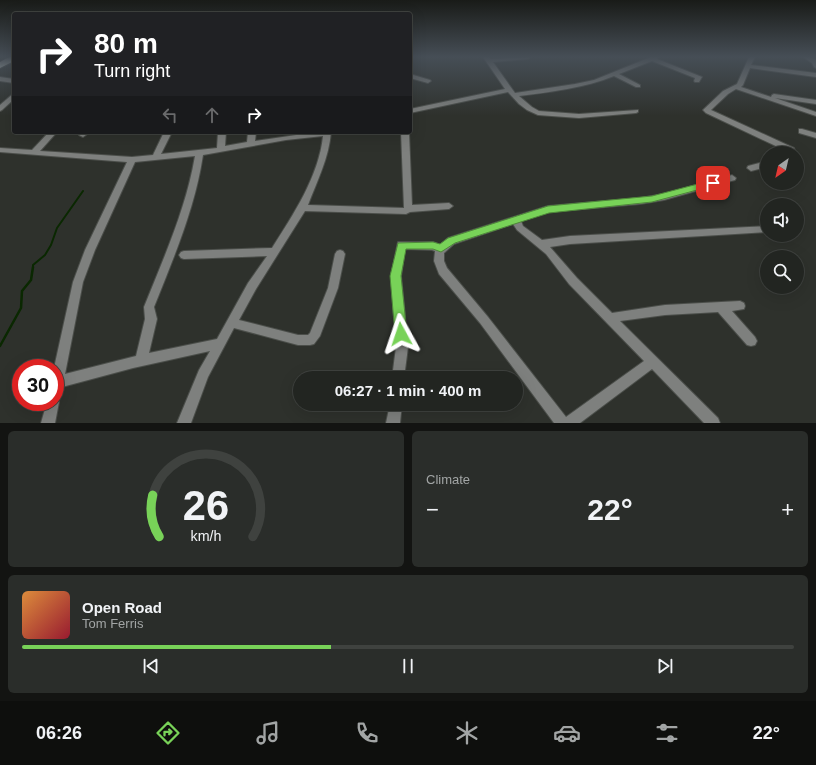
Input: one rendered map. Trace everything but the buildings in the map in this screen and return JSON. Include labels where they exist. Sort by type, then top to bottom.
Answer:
[{"type":"street","points":[[413,77],[428,81]]},
{"type":"street","points":[[500,77],[512,93],[532,110],[546,114],[579,116],[636,111]]},
{"type":"street","points":[[412,111],[512,93],[575,86],[607,77]]},
{"type":"street","points":[[621,77],[638,86]]},
{"type":"street","points":[[697,82],[698,77]]},
{"type":"street","points":[[743,77],[740,85],[725,92],[707,110],[708,112],[783,146]]},
{"type":"street","points":[[0,79],[12,81]]},
{"type":"street","points":[[735,87],[816,114]]},
{"type":"street","points":[[758,94],[816,102]]},
{"type":"street","points":[[0,108],[12,97]]},
{"type":"street","points":[[802,131],[816,136]]},
{"type":"street","points":[[33,153],[51,134]]},
{"type":"street","points":[[156,157],[167,134]]},
{"type":"street","points":[[221,149],[222,134]]},
{"type":"street","points":[[250,144],[252,134]]},
{"type":"street","points":[[0,150],[132,160],[199,153],[314,134]]},
{"type":"street","points":[[184,423],[203,374],[252,286],[276,252],[302,208],[320,165],[327,134]]},
{"type":"street","points":[[404,134],[407,158],[408,210]]},
{"type":"street","points":[[141,360],[151,319],[149,307],[176,235],[196,174],[199,153]]},
{"type":"street","points":[[62,359],[78,282],[90,250],[132,160]]},
{"type":"street","points":[[751,168],[760,166]]},
{"type":"street","points":[[399,371],[402,347],[396,276],[401,245],[437,250],[451,241],[516,221],[548,209],[632,202],[664,197],[732,178]]},
{"type":"street","points":[[302,208],[408,210],[449,206]]},
{"type":"street","points":[[516,221],[520,228],[542,244],[573,281],[714,423]]},
{"type":"street","points":[[542,244],[570,240],[760,229]]},
{"type":"street","points":[[437,250],[439,262],[443,271],[484,320],[562,423]]},
{"type":"street","points":[[184,255],[276,252]]},
{"type":"street","points":[[232,323],[298,340],[310,340],[314,336],[333,288],[340,254]]},
{"type":"street","points":[[611,318],[641,313],[740,306]]},
{"type":"street","points":[[721,308],[751,341]]},
{"type":"street","points":[[64,385],[141,360],[221,344]]},
{"type":"street","points":[[569,423],[653,362]]},
{"type":"street","points":[[48,423],[51,411]]},
{"type":"street","points":[[393,423],[395,411]]},
{"type":"waterway","points":[[33,267],[33,265],[45,255],[51,245],[57,228],[83,191]]},
{"type":"waterway","points":[[0,346],[21,308],[22,291],[31,280],[33,267]]},
{"type":"route","points":[[401,334],[396,276],[401,245],[433,246],[441,248],[451,241],[516,221],[548,209],[640,201],[664,197],[713,183]]}]
